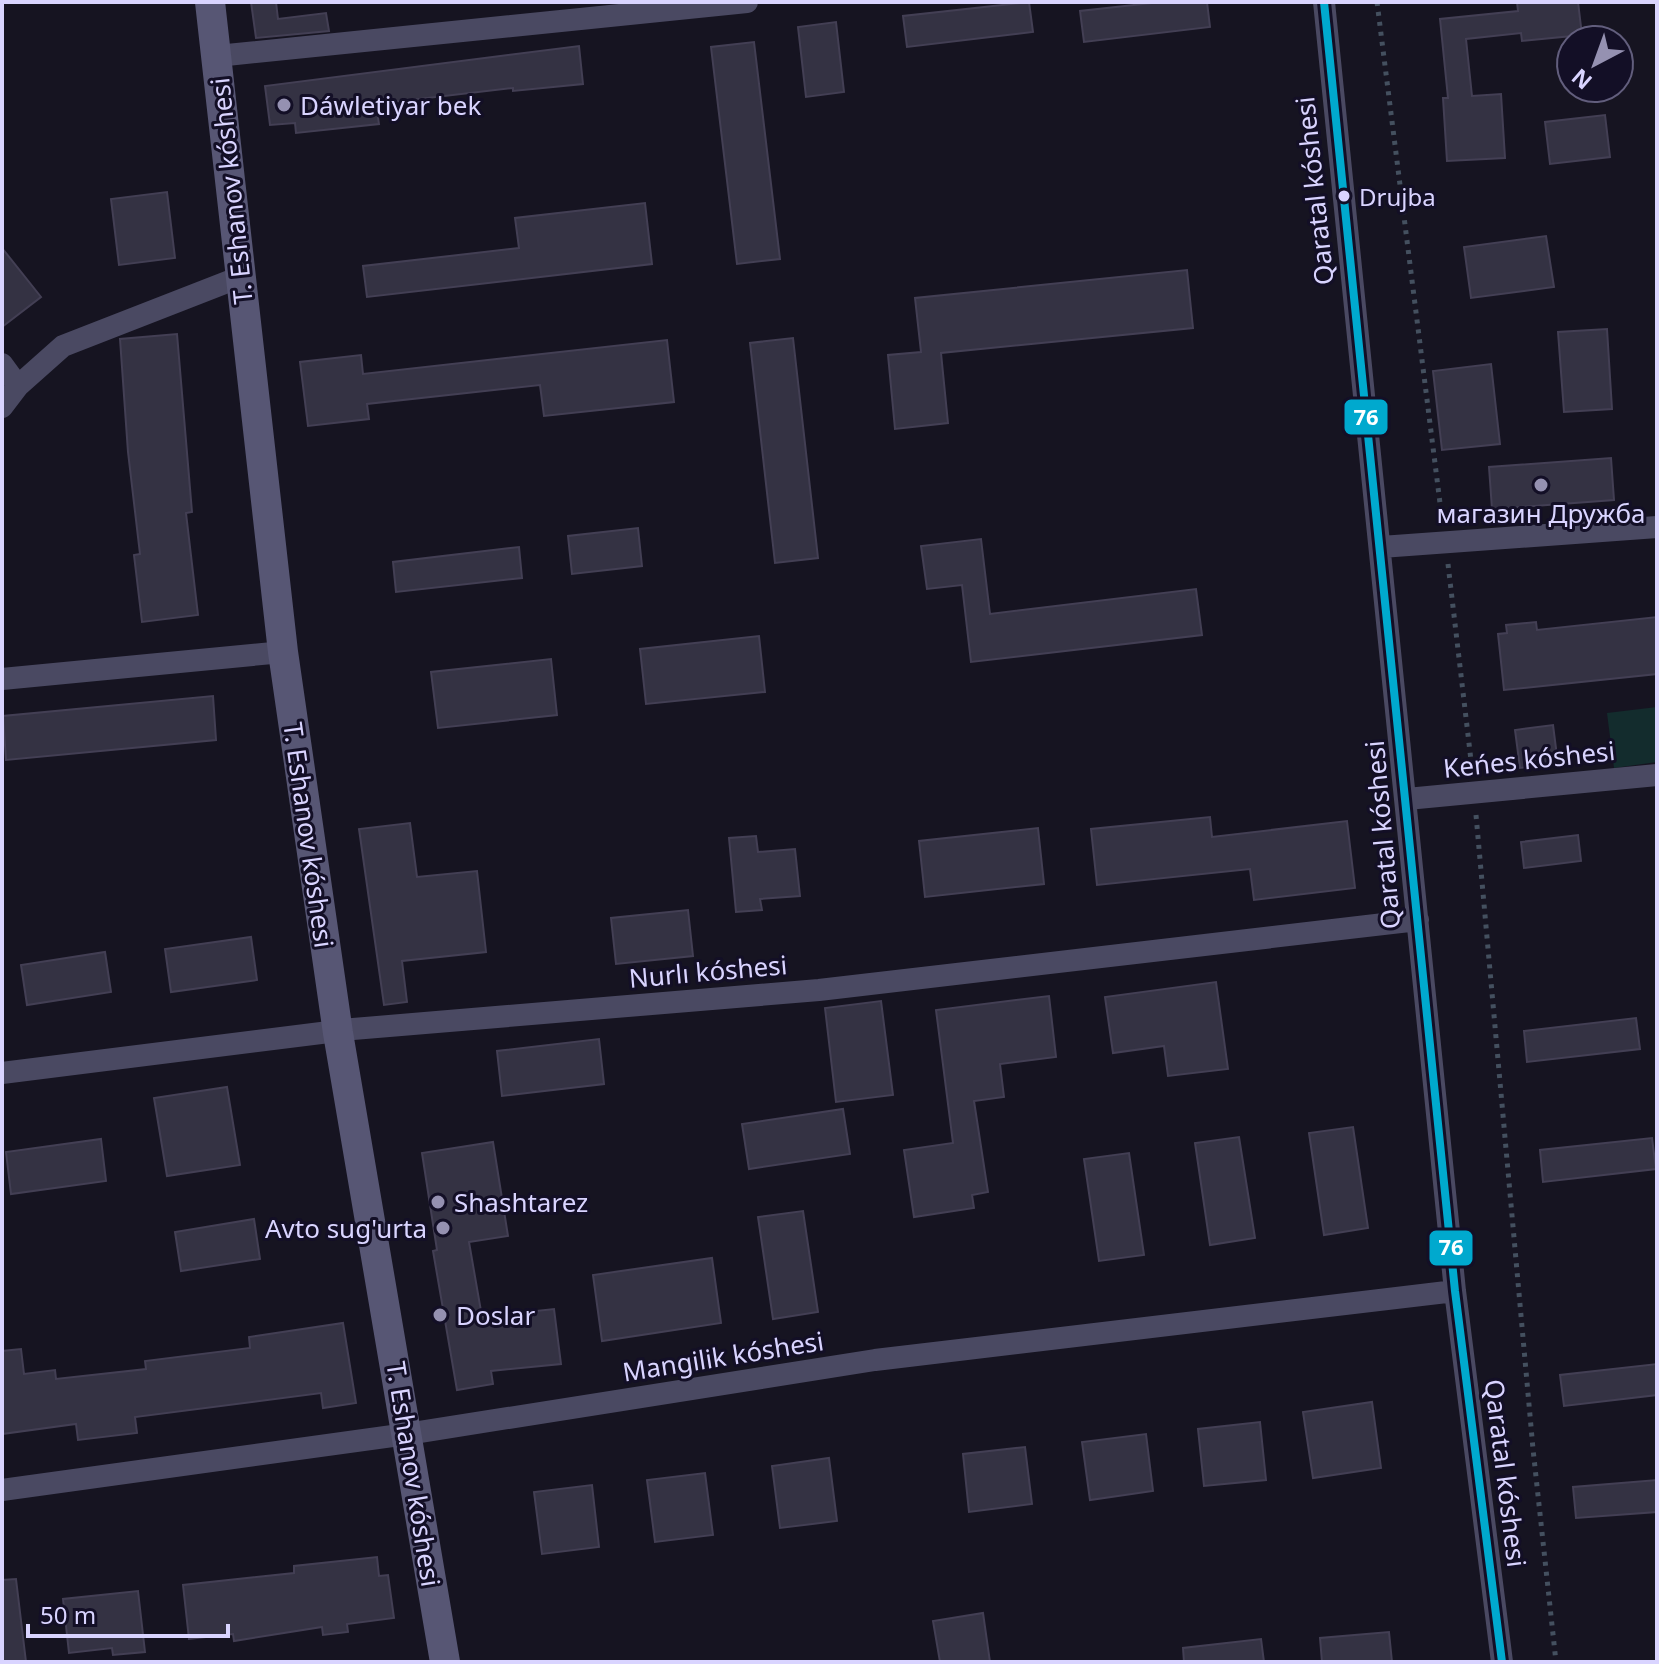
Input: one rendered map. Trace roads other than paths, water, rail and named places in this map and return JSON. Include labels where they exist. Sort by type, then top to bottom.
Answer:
[{"type":"main road","name":"T. Eshanov kóshesi","points":[[210,2],[283,652],[338,1033],[445,1662]]},
{"type":"street","points":[[217,56],[747,2]]},
{"type":"street","name":"Qaratal kóshesi","points":[[1324,2],[1455,1291],[1502,1662]]},
{"type":"street","points":[[2,407],[18,386],[63,346],[240,277]]},
{"type":"street","points":[[2,364],[18,386]]},
{"type":"street","points":[[1381,547],[1657,527]]},
{"type":"street","points":[[2,679],[283,652]]},
{"type":"street","name":"Keńes kóshesi","points":[[1407,799],[1657,775]]},
{"type":"street","name":"Nurlı kóshesi","points":[[2,1073],[338,1033],[819,990],[1418,920]]},
{"type":"street","name":"Mangilik kóshesi","points":[[2,1490],[407,1434],[875,1360],[1455,1291]]},
{"type":"place","name":"Dáwletiyar bek","points":[[284,105]]},
{"type":"place","name":"Drujba","points":[[1344,196]]},
{"type":"place","name":"магазин Дружба","points":[[1541,485]]},
{"type":"place","name":"Shashtarez","points":[[438,1202]]},
{"type":"place","name":"Avto sug'urta","points":[[443,1228]]},
{"type":"place","name":"Doslar","points":[[440,1315]]}]
